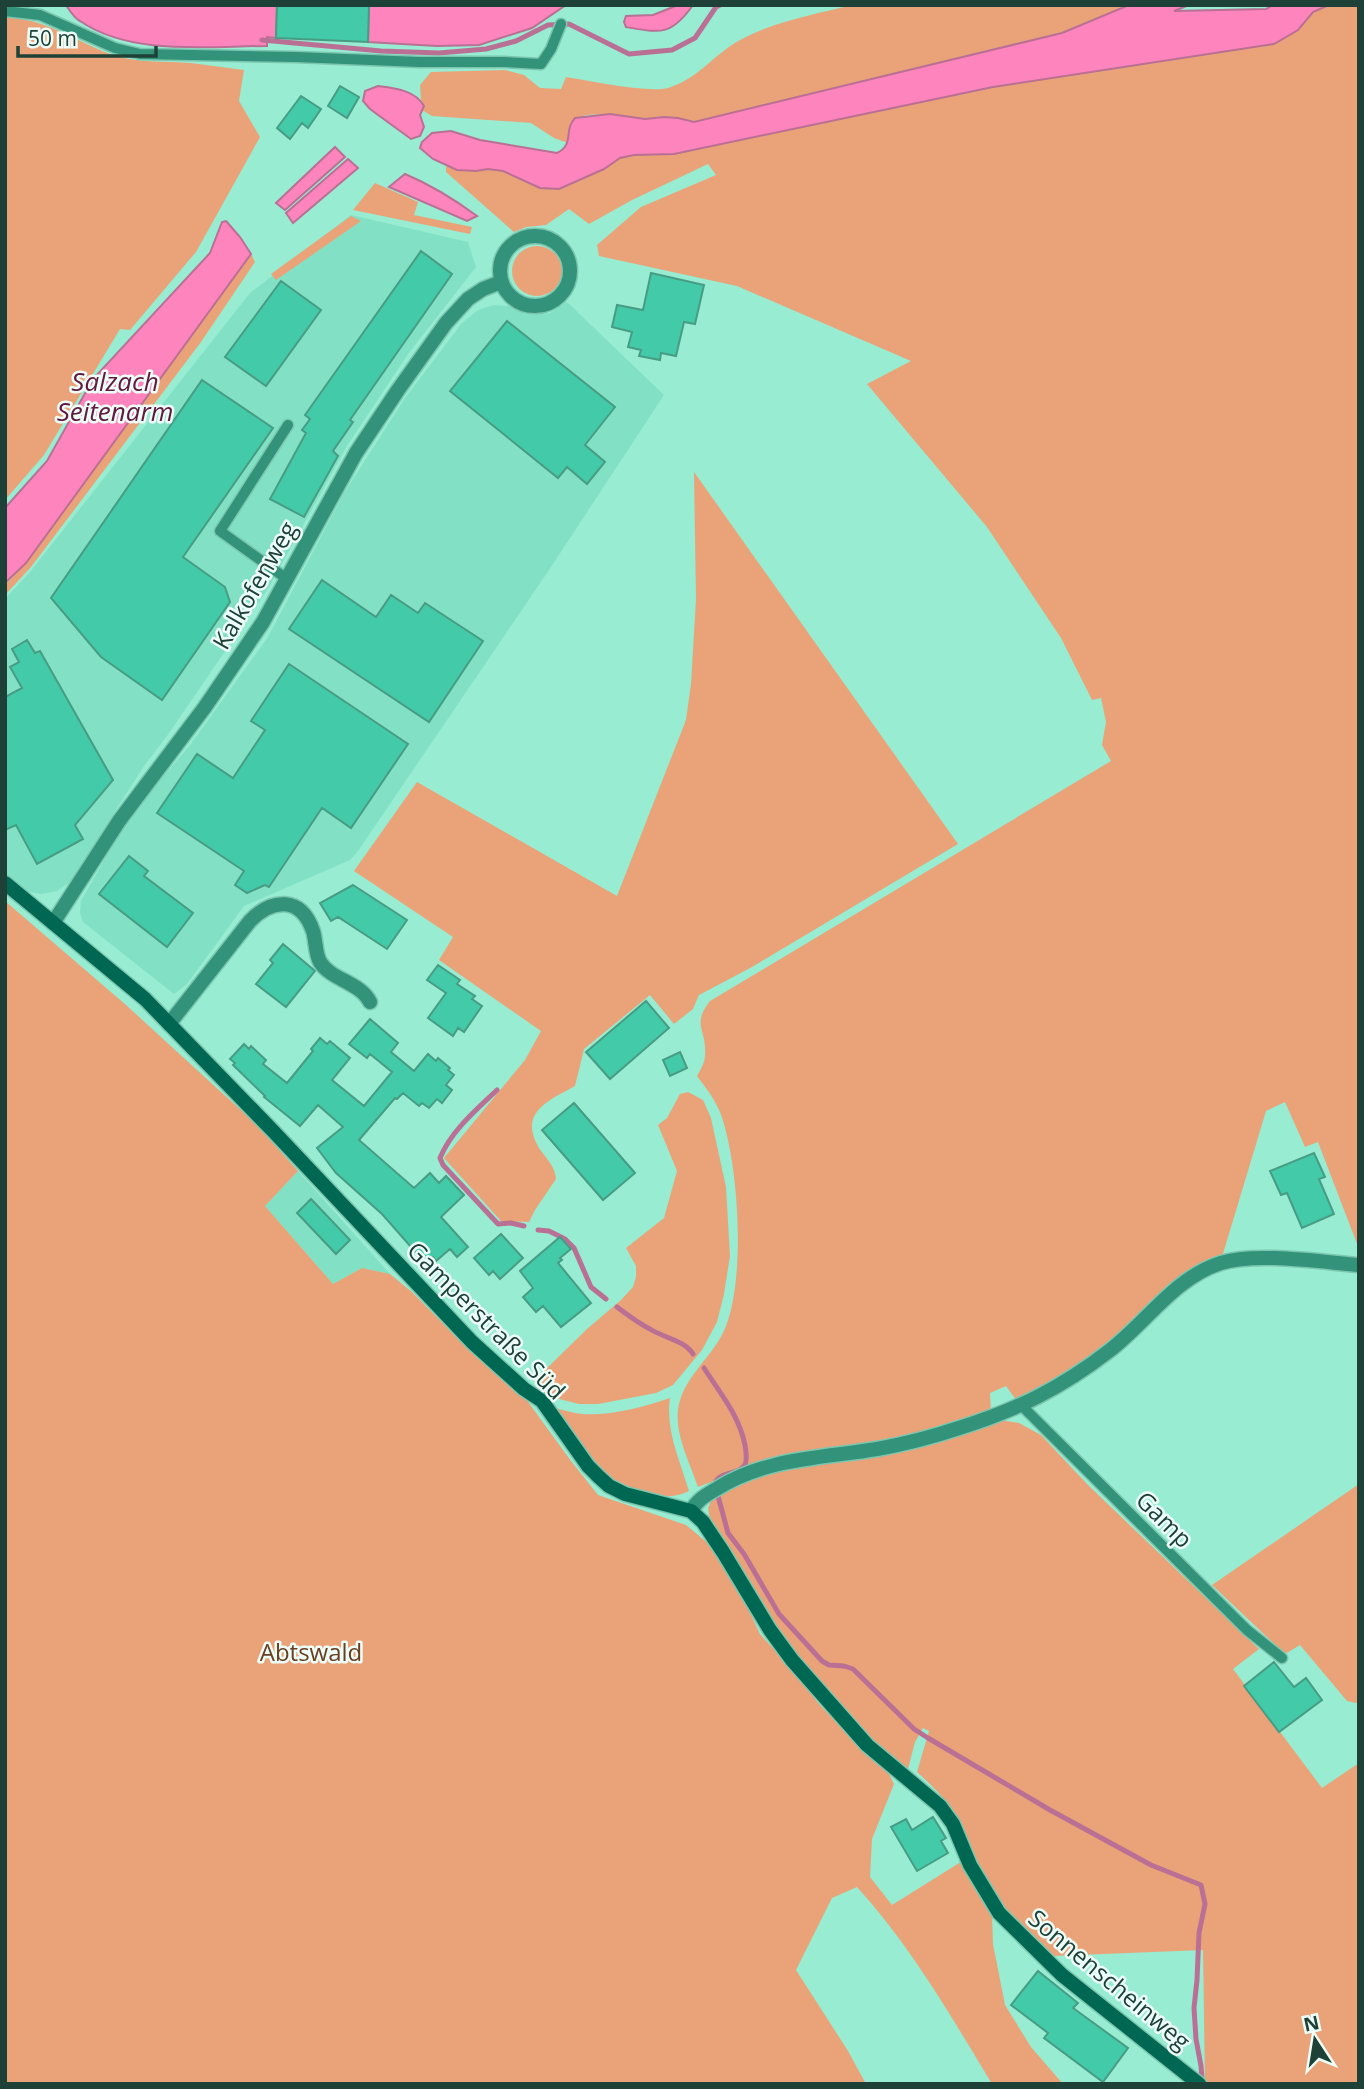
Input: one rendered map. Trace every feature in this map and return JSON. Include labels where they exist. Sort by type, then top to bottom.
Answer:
[{"type":"street","points":[[527,236],[551,239],[561,246],[568,257],[568,283],[562,294],[552,302],[528,306],[516,301],[501,282],[502,257],[516,241],[527,236]]},
{"type":"street","name":"Kalkofenweg","points":[[53,923],[119,821],[205,707],[256,632],[356,453],[435,337],[468,299],[501,282]]},
{"type":"street","name":"Gamperstraße Süd","points":[[5,883],[136,991],[274,1132],[472,1342],[524,1389],[542,1401],[588,1466],[599,1477],[625,1494],[691,1511]]},
{"type":"street","points":[[169,1024],[260,910],[282,903],[292,905],[309,921],[320,962],[367,995],[370,1002]]},
{"type":"street","points":[[691,1511],[697,1501],[728,1481],[776,1464],[918,1440],[1022,1406],[1047,1393],[1111,1349],[1181,1284],[1224,1262],[1255,1259],[1359,1265]]},
{"type":"street","name":"Sonnenscheinweg","points":[[691,1511],[703,1522],[774,1637],[800,1670],[867,1745],[940,1806],[953,1824],[970,1865],[999,1913],[1062,1975],[1199,2084]]},
{"type":"lane","points":[[5,11],[40,15],[103,43],[140,54],[419,62],[541,64],[551,49],[561,23]]},
{"type":"lane","points":[[287,579],[220,531],[288,425]]},
{"type":"lane","name":"Gamp","points":[[1022,1406],[1247,1630],[1282,1658]]},
{"type":"shaded area","points":[[351,215],[468,242],[476,267],[408,354],[347,446],[269,587],[144,766],[70,882],[57,891],[41,894],[27,891],[5,873],[5,599],[30,572],[250,293]]},
{"type":"shaded area","points":[[567,302],[664,395],[358,851],[350,860],[244,906],[187,984],[174,994],[83,922],[80,913],[81,901],[140,804],[190,745],[268,637],[344,493],[405,398],[462,323],[478,310],[494,305],[536,314],[550,313]]},
{"type":"shaded area","points":[[298,1171],[390,1274],[362,1268],[333,1284],[265,1206]]},
{"type":"green space","points":[[852,5],[1129,5],[1062,33],[694,122],[585,115],[572,122],[568,143],[554,138],[531,123],[432,116],[422,110],[424,105],[420,85],[431,72],[505,70],[524,75],[540,88],[561,89],[566,77],[633,88],[668,88],[689,78],[734,44],[757,32]]},
{"type":"green space","points":[[1329,5],[1359,5],[1359,1249],[1318,1142],[1305,1147],[1285,1102],[1266,1111],[1222,1257],[1134,1321],[1093,1357],[1017,1401],[1006,1386],[990,1393],[991,1412],[934,1430],[877,1443],[761,1463],[698,1487],[681,1439],[678,1410],[685,1389],[723,1333],[731,1311],[738,1255],[736,1191],[727,1134],[718,1107],[697,1076],[705,1058],[701,1022],[704,1009],[710,1001],[1111,761],[1102,745],[1106,722],[1101,698],[1092,700],[1061,638],[987,527],[867,384],[911,361],[737,286],[599,256],[597,245],[641,207],[716,175],[708,164],[589,224],[569,209],[546,225],[526,227],[514,232],[446,172],[446,166],[463,170],[498,169],[536,186],[556,189],[589,176],[626,156],[674,154],[993,87],[1274,44],[1298,30],[1313,12]]},
{"type":"green space","points":[[5,17],[35,22],[125,58],[244,70],[239,101],[260,137],[196,252],[130,330],[120,329],[44,455],[5,500]]},
{"type":"green space","points":[[375,183],[418,202],[414,215],[472,227],[470,234],[353,210]]},
{"type":"green space","points":[[351,216],[361,221],[276,280],[271,274]]},
{"type":"green space","points":[[537,246],[554,254],[562,271],[554,288],[537,296],[520,288],[512,271],[520,254]]},
{"type":"green space","points":[[251,254],[255,262],[201,342],[31,567],[5,595],[5,585],[26,563]]},
{"type":"green space","points":[[694,472],[958,844],[752,967],[699,995],[693,1009],[674,1024],[650,995],[584,1049],[575,1086],[538,1110],[532,1127],[534,1138],[553,1167],[556,1179],[529,1222],[501,1221],[444,1158],[525,1060],[541,1031],[439,960],[453,937],[354,871],[417,782],[617,896],[686,720],[696,599]]},
{"type":"green space","name":"Abtswald","points":[[5,901],[126,1005],[256,1124],[298,1171],[265,1206],[333,1284],[362,1268],[390,1274],[412,1292],[459,1340],[523,1395],[598,1495],[686,1525],[715,1549],[735,1581],[760,1634],[818,1703],[886,1768],[894,1784],[872,1839],[870,1877],[892,1905],[964,1860],[992,1913],[993,1944],[1005,2005],[1031,2047],[1063,2084],[992,2084],[912,1957],[857,1887],[832,1898],[796,1970],[866,2084],[5,2084]]},
{"type":"green space","points":[[688,1092],[703,1100],[711,1118],[726,1187],[730,1256],[717,1322],[702,1350],[673,1385],[656,1393],[598,1404],[579,1404],[540,1394],[536,1385],[541,1374],[633,1287],[636,1266],[626,1248],[664,1218],[677,1171],[658,1125],[667,1118],[680,1094]]},
{"type":"green space","points":[[670,1398],[671,1433],[689,1491],[671,1496],[636,1492],[612,1481],[585,1452],[555,1408],[582,1414],[604,1414],[638,1408]]},
{"type":"green space","points":[[1000,1420],[1019,1423],[1041,1435],[1088,1485],[1259,1649],[1233,1669],[1322,1788],[1359,1763],[1359,2084],[1210,2084],[1205,2081],[1203,1950],[1053,1956],[1040,1946],[1019,1926],[993,1893],[977,1866],[964,1831],[950,1806],[917,1772],[929,1731],[923,1728],[915,1742],[908,1769],[871,1741],[782,1638],[710,1520],[708,1508],[713,1497],[752,1476]]},
{"type":"green space","points":[[1359,1484],[1359,1701],[1356,1703],[1347,1701],[1300,1645],[1285,1654],[1212,1585]]},
{"type":"water","points":[[66,5],[277,5],[276,38],[267,37],[267,46],[170,47],[146,44],[122,40],[100,32],[78,20]]},
{"type":"water","points":[[369,5],[566,5],[532,28],[479,45],[437,46],[368,42]]},
{"type":"water","points":[[678,5],[693,5],[678,22],[664,30],[626,27],[624,22],[626,16],[653,15]]},
{"type":"water","points":[[1129,5],[1189,5],[1174,11],[1266,9],[1273,5],[1329,5],[1313,12],[1298,30],[1274,44],[993,87],[674,154],[634,155],[620,158],[604,169],[559,189],[540,188],[503,171],[457,170],[433,159],[420,148],[422,142],[432,133],[451,131],[480,140],[557,153],[566,146],[575,118],[610,114],[645,119],[678,118],[694,122],[1062,33]]},
{"type":"water","points":[[378,86],[404,91],[420,101],[424,106],[420,115],[424,127],[420,136],[411,139],[363,101],[365,91]]},
{"type":"water","points":[[335,147],[345,157],[285,210],[276,203]]},
{"type":"water","points":[[348,159],[358,168],[293,223],[286,213]]},
{"type":"water","points":[[405,174],[442,193],[477,216],[467,221],[389,187]]},
{"type":"water","name":"Salzach Seitenarm","points":[[226,221],[251,254],[26,563],[5,583],[5,508],[47,461],[93,379],[210,253],[222,222]]},
{"type":"building","points":[[277,5],[369,5],[368,42],[276,38]]},
{"type":"building","points":[[340,86],[359,97],[347,118],[328,106]]},
{"type":"building","points":[[301,96],[321,109],[308,128],[302,123],[290,139],[277,128]]},
{"type":"building","points":[[421,251],[452,274],[350,420],[353,422],[333,451],[338,456],[304,517],[270,499],[306,433],[302,430],[310,419],[305,415]]},
{"type":"building","points":[[651,273],[704,285],[695,324],[684,322],[676,356],[661,353],[660,360],[639,356],[641,350],[628,347],[632,332],[612,327],[617,305],[643,310]]},
{"type":"building","points":[[281,281],[321,310],[266,386],[225,357]]},
{"type":"building","points":[[507,321],[615,407],[585,445],[605,462],[587,484],[567,467],[558,478],[450,391]]},
{"type":"building","points":[[202,380],[273,428],[183,557],[225,587],[230,602],[162,700],[101,657],[51,598]]},
{"type":"building","points":[[322,580],[376,617],[391,595],[418,613],[425,603],[483,641],[429,722],[289,629]]},
{"type":"building","points":[[27,640],[35,653],[40,651],[113,780],[75,825],[83,839],[37,864],[16,825],[5,830],[5,697],[22,688],[10,667],[19,662],[12,649]]},
{"type":"building","points":[[289,664],[408,744],[351,828],[322,808],[269,887],[265,885],[247,893],[235,885],[244,871],[157,813],[197,754],[233,778],[265,730],[251,721]]},
{"type":"building","points":[[129,856],[148,871],[144,876],[193,913],[167,947],[99,894]]},
{"type":"building","points":[[353,885],[407,920],[387,949],[338,917],[331,921],[320,903]]},
{"type":"building","points":[[283,944],[315,971],[286,1007],[256,984],[273,963],[270,960]]},
{"type":"building","points":[[438,965],[460,980],[457,984],[475,996],[472,999],[482,1006],[464,1032],[458,1028],[453,1036],[428,1018],[446,993],[427,980]]},
{"type":"building","points":[[646,1001],[669,1028],[610,1079],[586,1052]]},
{"type":"building","points":[[370,1019],[398,1043],[391,1052],[414,1071],[428,1054],[436,1061],[438,1058],[454,1075],[446,1085],[452,1090],[442,1103],[437,1099],[429,1108],[422,1103],[419,1106],[403,1093],[395,1098],[359,1140],[414,1188],[430,1173],[439,1183],[446,1176],[464,1195],[441,1217],[468,1247],[457,1257],[450,1249],[436,1261],[433,1257],[425,1263],[382,1214],[336,1173],[317,1148],[343,1127],[318,1105],[300,1126],[264,1097],[230,1059],[244,1044],[249,1049],[251,1046],[266,1060],[263,1064],[287,1083],[320,1038],[327,1044],[330,1041],[350,1058],[332,1080],[364,1106],[392,1072],[370,1054],[367,1058],[349,1044]]},
{"type":"building","points":[[680,1052],[687,1068],[670,1076],[663,1060]]},
{"type":"building","points":[[574,1103],[635,1173],[603,1200],[542,1130]]},
{"type":"building","points":[[1314,1153],[1325,1177],[1319,1179],[1334,1214],[1302,1228],[1287,1193],[1281,1195],[1270,1171]]},
{"type":"building","points":[[311,1199],[350,1240],[336,1254],[297,1213]]},
{"type":"building","points":[[501,1234],[523,1258],[500,1279],[493,1271],[489,1275],[474,1258]]},
{"type":"building","points":[[560,1237],[571,1249],[558,1263],[591,1303],[561,1327],[543,1306],[536,1312],[523,1297],[533,1288],[520,1271]]},
{"type":"building","points":[[1274,1662],[1294,1687],[1306,1678],[1322,1700],[1279,1732],[1244,1686]]},
{"type":"building","points":[[933,1817],[946,1838],[941,1841],[948,1853],[917,1871],[891,1827],[906,1819],[912,1830]]},
{"type":"building","points":[[1038,1971],[1078,2003],[1073,2008],[1128,2048],[1103,2082],[1044,2038],[1048,2033],[1011,2005]]},
{"type":"waterway","points":[[262,40],[381,51],[439,53],[486,49],[516,41],[548,25],[569,24],[629,54],[672,50],[695,38],[720,5]]},
{"type":"waterway","points":[[497,1090],[457,1130],[440,1158],[443,1165],[498,1224],[524,1226]]},
{"type":"waterway","points":[[538,1230],[549,1231],[565,1239],[574,1248],[591,1287],[606,1299]]},
{"type":"waterway","points":[[617,1307],[646,1327],[684,1345],[693,1354]]},
{"type":"waterway","points":[[704,1368],[734,1414],[746,1453],[745,1464],[741,1469],[716,1481]]},
{"type":"waterway","points":[[718,1496],[728,1533],[744,1554],[779,1614],[822,1661],[829,1665],[853,1669],[914,1729],[928,1738],[1050,1810],[1151,1865],[1201,1885],[1205,1904],[1199,1933],[1194,2008],[1202,2078]]}]
